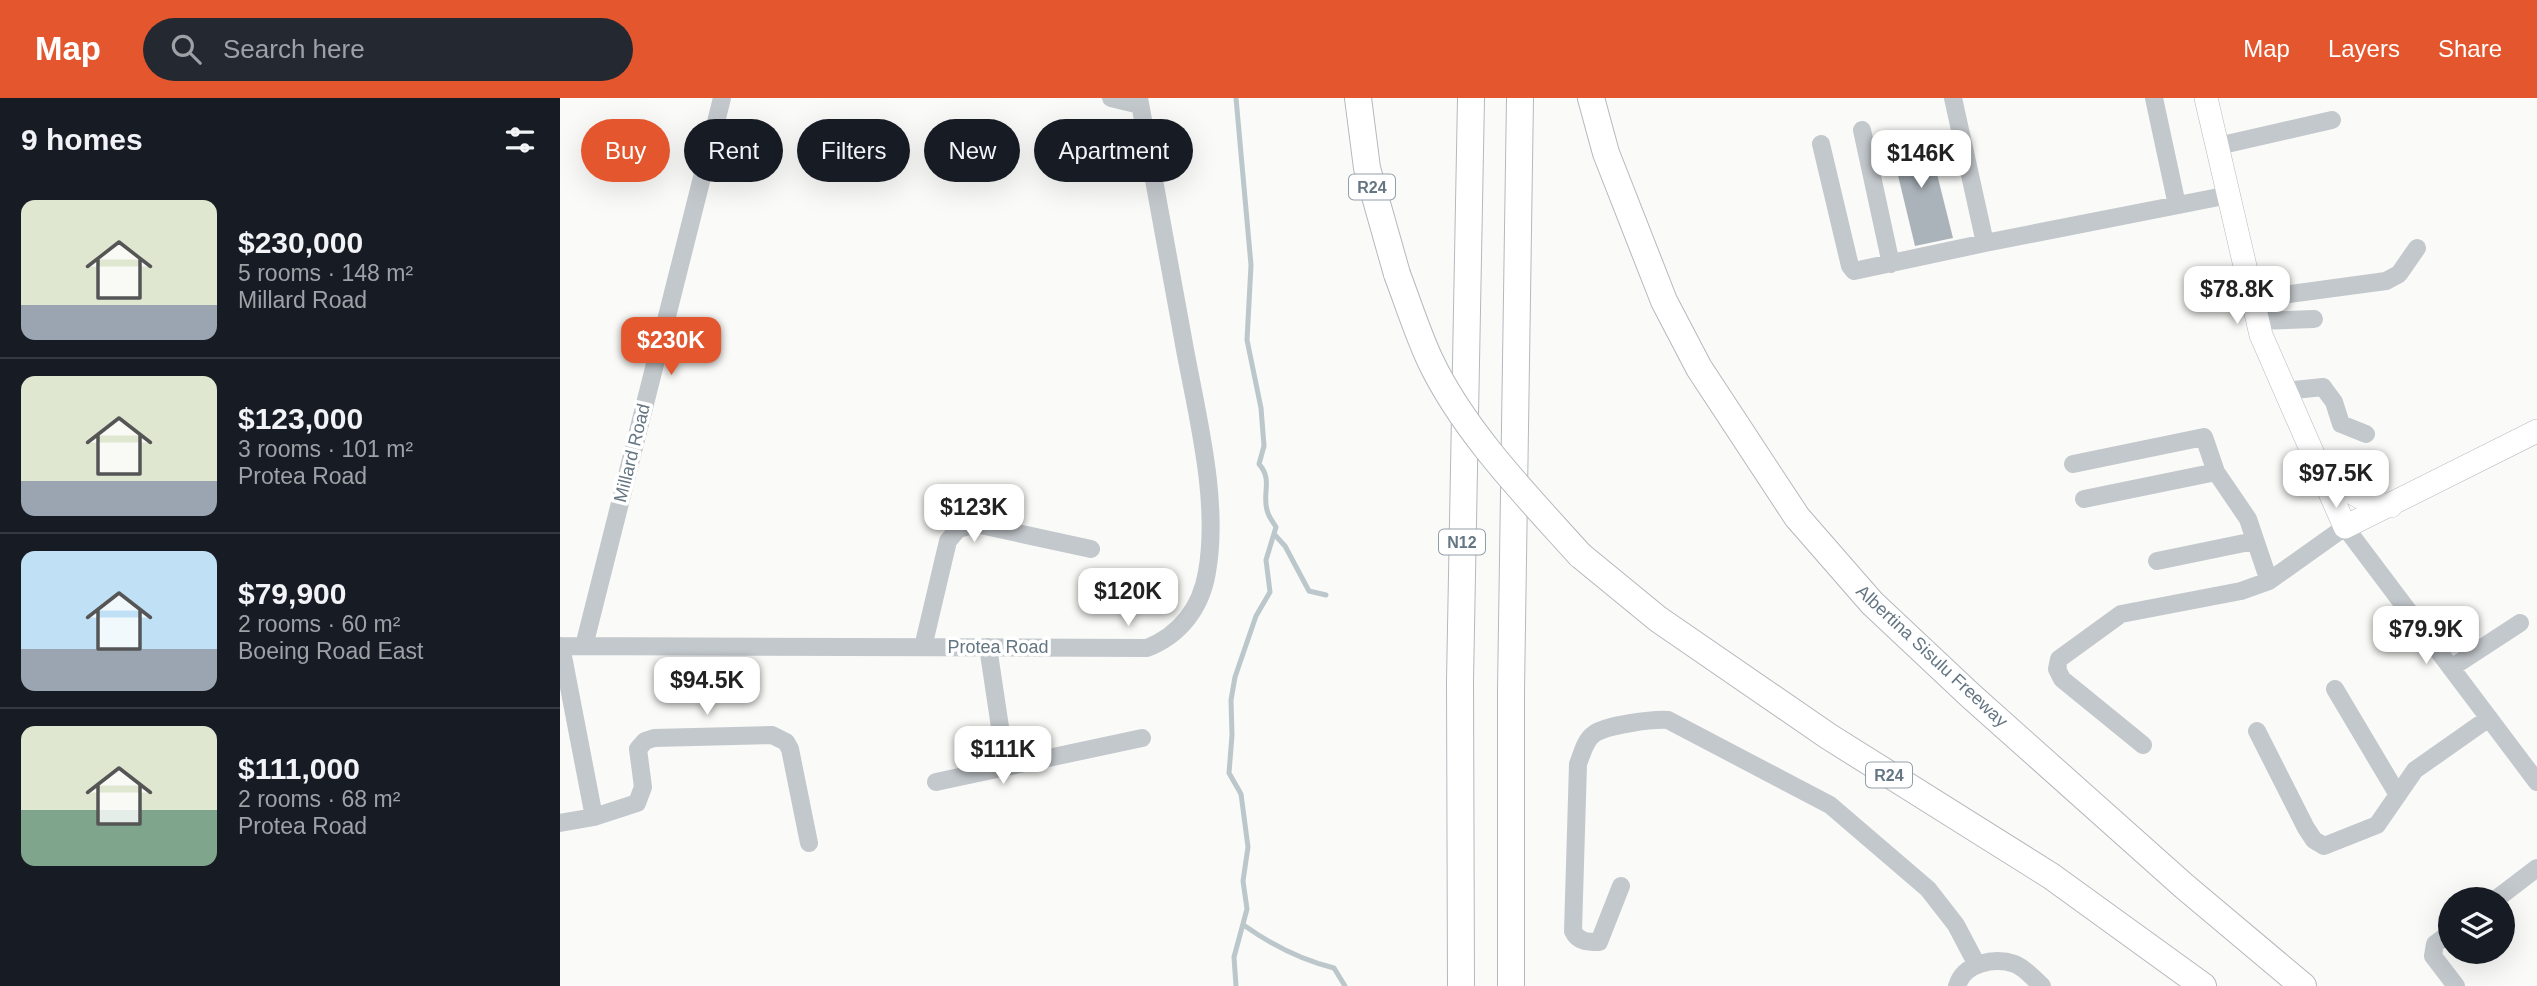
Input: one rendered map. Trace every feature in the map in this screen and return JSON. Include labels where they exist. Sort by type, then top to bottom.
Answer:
[{"type":"highway","name":"R24","points":[[1358,98],[1367,168],[1397,274],[1431,361],[1470,425],[1508,475],[1580,555],[1658,619],[1817,729],[2052,876],[2203,986]]},
{"type":"highway","name":"N12","points":[[1461,986],[1460,681],[1471,98]]},
{"type":"highway","points":[[1511,986],[1511,691],[1520,98]]},
{"type":"highway","name":"Albertina Sisulu Freeway","points":[[1591,98],[1606,153],[1664,301],[1699,368],[1797,517],[1872,603],[1942,668],[2184,886],[2303,986]]},
{"type":"main road","points":[[2206,98],[2256,310],[2285,391],[2345,527],[2537,431]]},
{"type":"main road","points":[[2312,455],[2342,487],[2356,497],[2373,505],[2391,506]]},
{"type":"street","name":"Millard Road","points":[[584,646],[722,98]]},
{"type":"street","points":[[1111,98],[1140,102]]},
{"type":"street","points":[[1953,98],[1985,243]]},
{"type":"street","points":[[2154,98],[2177,205]]},
{"type":"street","name":"Protea Road","points":[[561,646],[1147,648],[1164,641],[1181,628],[1200,597],[1208,572],[1210,485],[1140,102]]},
{"type":"street","points":[[2218,146],[2332,120]]},
{"type":"street","points":[[1862,130],[1891,264]]},
{"type":"street","points":[[1821,144],[1850,266],[1854,271],[2229,195]]},
{"type":"street","points":[[2256,310],[2386,281],[2399,274],[2417,248]]},
{"type":"street","points":[[2256,310],[2314,319]]},
{"type":"street","points":[[2285,391],[2323,387],[2334,401],[2341,424],[2366,434]]},
{"type":"street","points":[[2073,464],[2199,436],[2206,441],[2216,472],[2248,519],[2269,581]]},
{"type":"street","points":[[2084,499],[2216,472]]},
{"type":"street","points":[[923,647],[948,541],[958,529],[976,524],[1091,549]]},
{"type":"street","points":[[2143,745],[2062,680],[2057,669],[2059,659],[2121,614],[2241,591],[2269,581],[2345,527],[2537,782]]},
{"type":"street","points":[[2157,561],[2254,541]]},
{"type":"street","points":[[2451,668],[2520,623]]},
{"type":"street","points":[[561,646],[594,817]]},
{"type":"street","points":[[988,647],[1006,767]]},
{"type":"street","points":[[2335,689],[2398,794]]},
{"type":"street","points":[[2257,730],[2306,828],[2319,844],[2332,845],[2377,825],[2425,761],[2489,718]]},
{"type":"street","points":[[1620,886],[1599,942],[1581,941],[1576,937],[1573,918],[1578,764],[1584,747],[1595,733],[1653,720],[1668,720],[1830,805],[1927,890],[1956,925],[1977,965]]},
{"type":"street","points":[[560,823],[630,807],[642,795],[637,759],[638,749],[645,741],[654,738],[772,735],[786,742],[790,749],[809,843]]},
{"type":"street","points":[[936,782],[1142,738]]},
{"type":"street","points":[[2512,887],[2537,868]]},
{"type":"street","points":[[2438,942],[2433,956],[2438,963]]},
{"type":"street","points":[[1957,986],[1959,978],[1977,965],[2000,961],[2018,965],[2042,986]]},
{"type":"street","points":[[2439,964],[2456,986]]},
{"type":"building","points":[[1927,134],[1953,238],[1915,246],[1890,142]]},
{"type":"waterway","points":[[1236,98],[1251,265],[1247,340],[1261,408],[1264,446],[1259,464],[1266,481],[1268,512],[1276,527],[1266,560],[1270,592],[1256,616],[1235,677],[1231,700],[1229,773],[1241,794],[1248,847],[1243,881],[1247,909],[1234,957],[1236,986]]},
{"type":"waterway","points":[[1274,534],[1285,546],[1309,591],[1326,595]]},
{"type":"waterway","points":[[1245,926],[1287,951],[1334,968],[1345,986]]}]
